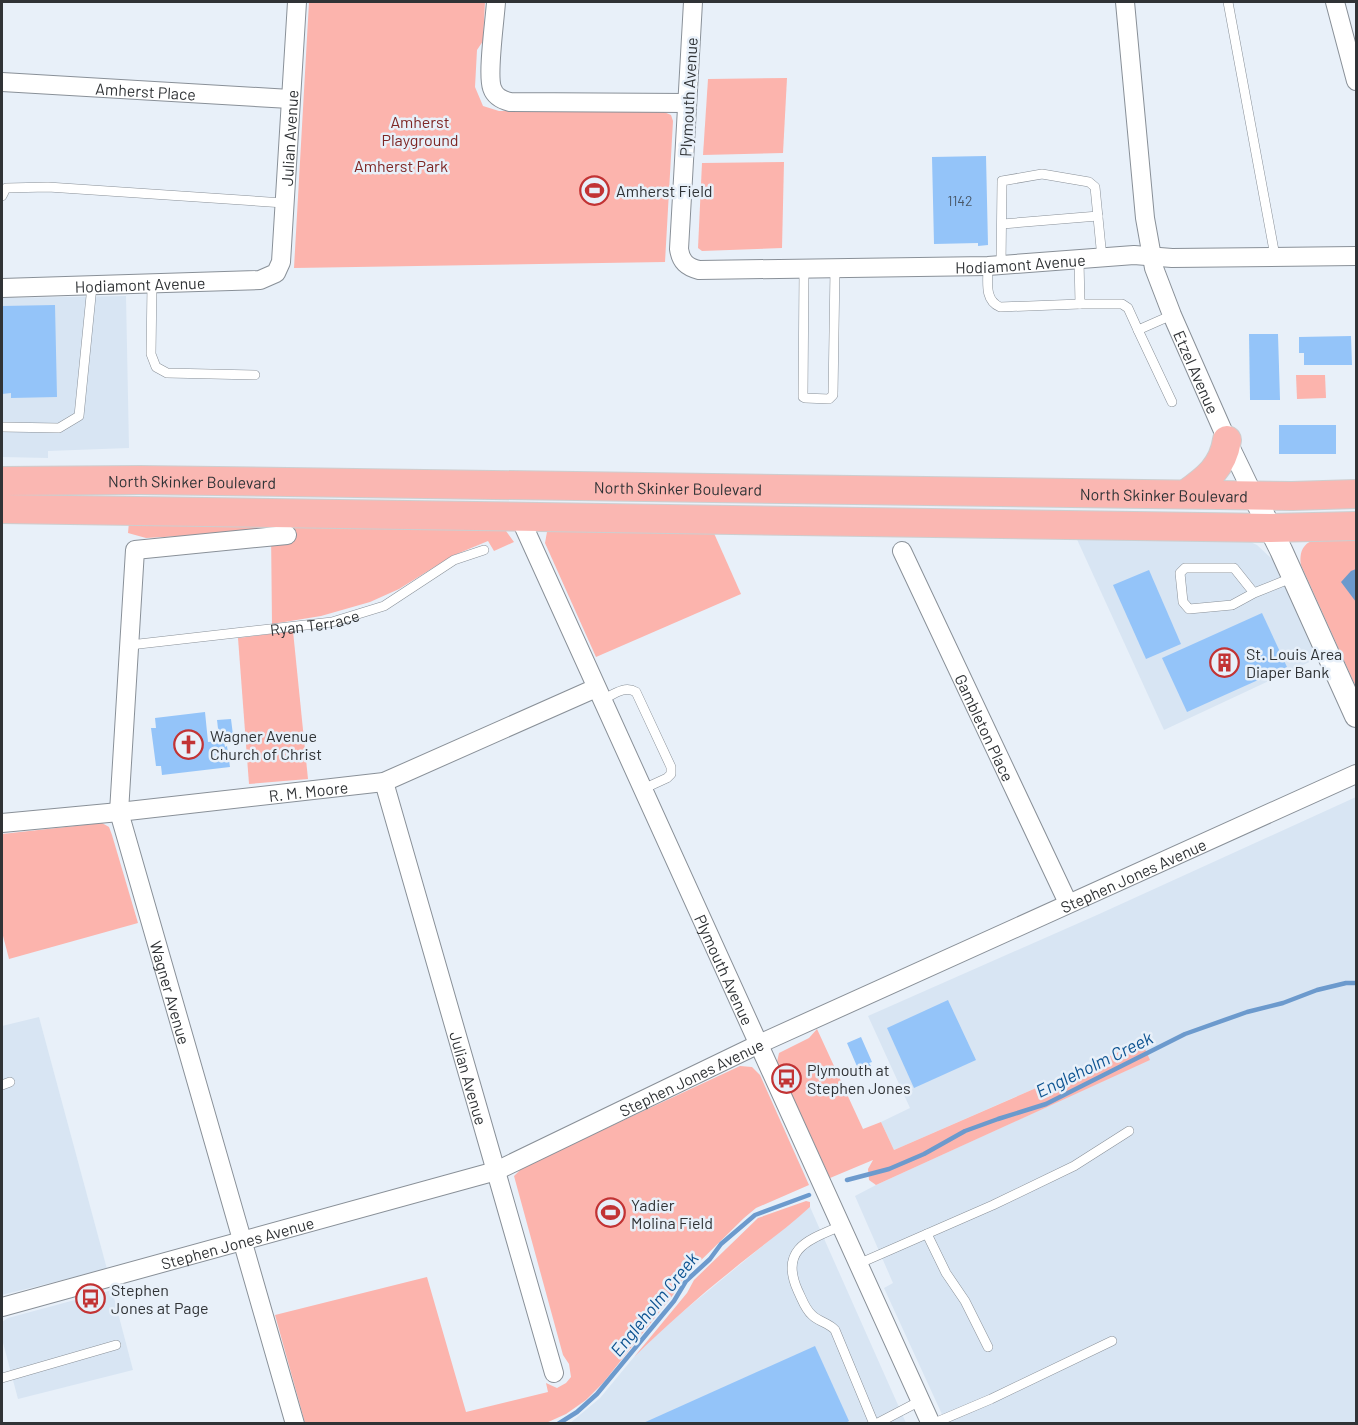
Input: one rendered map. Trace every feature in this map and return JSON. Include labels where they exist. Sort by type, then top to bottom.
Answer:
[{"type":"main road","points":[[1186,494],[1218,468],[1226,450],[1227,440]]},
{"type":"main road","name":"North Skinker Boulevard","points":[[2,481],[140,480],[1254,496],[1356,494]]},
{"type":"main road","name":"North Skinker Boulevard","points":[[2,509],[1270,528],[1356,526]]},
{"type":"street","name":"Julian Avenue","points":[[276,273],[281,262],[297,2]]},
{"type":"street","points":[[496,2],[491,79],[495,94],[502,100],[510,102],[687,103]]},
{"type":"street","name":"Plymouth Avenue","points":[[684,263],[679,249],[693,2]]},
{"type":"street","name":"Etzel Avenue","points":[[1125,2],[1145,218],[1158,279],[1227,440],[1294,578],[1356,716]]},
{"type":"street","points":[[1335,2],[1356,81]]},
{"type":"street","name":"Amherst Place","points":[[2,82],[290,99]]},
{"type":"street","name":"Hodiamont Avenue","points":[[684,263],[690,268],[699,270],[804,270],[995,266],[1126,255],[1172,258],[1356,256]]},
{"type":"street","name":"Hodiamont Avenue","points":[[2,288],[260,280],[276,273]]},
{"type":"street","name":"Plymouth Avenue","points":[[519,516],[931,1424]]},
{"type":"street","name":"Wagner Avenue","points":[[287,535],[135,550],[119,812],[295,1424]]},
{"type":"street","name":"Gambleton Place","points":[[902,552],[1068,903]]},
{"type":"street","name":"R. M. Moore","points":[[2,823],[384,782],[599,694]]},
{"type":"street","name":"Stephen Jones Avenue","points":[[2,1307],[496,1172],[759,1044],[1356,774]]},
{"type":"street","name":"Julian Avenue","points":[[384,782],[554,1373]]},
{"type":"lane","points":[[1228,2],[1275,256]]},
{"type":"lane","points":[[1102,258],[1095,187],[1089,182],[1042,174],[1002,182],[1002,224],[989,297],[993,304],[1000,307],[1122,304],[1128,308],[1172,402]]},
{"type":"lane","points":[[2,196],[6,188],[48,187],[284,202]]},
{"type":"lane","points":[[1002,224],[1098,216]]},
{"type":"lane","points":[[1079,260],[1080,304]]},
{"type":"lane","points":[[804,270],[803,394],[806,398],[829,399],[833,395],[835,269]]},
{"type":"lane","points":[[152,284],[151,354],[156,367],[167,373],[255,375]]},
{"type":"lane","points":[[2,428],[59,428],[79,416],[92,286]]},
{"type":"lane","points":[[1138,330],[1172,315]]},
{"type":"lane","name":"Ryan Terrace","points":[[130,645],[332,622],[384,606],[454,560],[484,550]]},
{"type":"lane","points":[[1254,593],[1234,568],[1185,568],[1180,573],[1183,602],[1189,609],[1232,605],[1254,593],[1294,578]]},
{"type":"lane","points":[[599,694],[630,688],[636,692],[671,767],[671,774],[667,778],[643,789]]},
{"type":"lane","points":[[858,1264],[993,1205],[1074,1166],[1129,1131]]},
{"type":"lane","points":[[841,1226],[819,1235],[800,1247],[791,1262],[790,1271],[807,1310],[835,1330],[875,1424],[921,1401]]},
{"type":"lane","points":[[927,1234],[946,1273],[965,1301],[988,1347]]},
{"type":"lane","points":[[931,1424],[991,1399],[1112,1341]]},
{"type":"lane","points":[[2,1378],[116,1345]]},
{"type":"shaded area","points":[[126,296],[129,448],[48,451],[48,458],[2,457],[2,298]]},
{"type":"shaded area","points":[[1075,535],[1244,539],[1257,545],[1273,560],[1318,658],[1164,730]]},
{"type":"shaded area","points":[[1356,797],[1356,1423],[946,1423],[884,1288],[893,1283],[855,1196],[1149,1060],[1141,1042],[894,1150],[881,1122],[910,1108],[868,1016]]},
{"type":"shaded area","points":[[39,1017],[107,1269],[2,1295],[2,1026]]},
{"type":"shaded area","points":[[810,1207],[906,1423],[569,1424],[600,1398],[634,1357],[669,1323]]},
{"type":"shaded area","points":[[112,1290],[133,1370],[18,1399],[2,1339],[2,1322],[8,1318]]},
{"type":"green space","name":"Amherst Park","points":[[309,2],[485,2],[483,41],[477,50],[475,87],[483,106],[499,111],[664,112],[671,115],[673,121],[665,262],[294,268]]},
{"type":"green space","points":[[787,78],[783,153],[703,155],[708,79]]},
{"type":"green space","points":[[784,162],[782,248],[702,251],[698,248],[702,163]]},
{"type":"green space","points":[[1296,375],[1325,375],[1326,398],[1297,399]]},
{"type":"green space","points":[[129,522],[500,528],[506,531],[514,542],[494,551],[488,541],[452,556],[399,589],[370,602],[321,616],[272,624],[271,531],[146,538],[128,533]]},
{"type":"green space","points":[[556,528],[713,531],[741,594],[596,657],[545,543],[547,532]]},
{"type":"green space","points":[[1356,536],[1356,687],[1301,565],[1301,554],[1304,546],[1310,541],[1328,537]]},
{"type":"green space","points":[[293,631],[308,779],[249,784],[238,638]]},
{"type":"green space","points":[[102,823],[109,827],[112,835],[138,923],[9,959],[2,932],[2,834]]},
{"type":"green space","points":[[817,1029],[863,1129],[881,1122],[894,1150],[1142,1042],[1150,1060],[876,1185],[869,1180],[868,1169],[873,1160],[830,1178],[777,1062],[779,1053],[809,1038]]},
{"type":"green space","points":[[740,1066],[752,1067],[760,1075],[809,1185],[756,1208],[744,1218],[686,1275],[673,1295],[603,1383],[586,1400],[566,1414],[546,1423],[305,1423],[275,1315],[427,1277],[466,1412],[548,1392],[546,1383],[557,1388],[566,1383],[571,1377],[569,1364],[563,1355],[514,1176],[523,1167]]},
{"type":"green space","points":[[806,1201],[810,1202],[810,1207],[706,1292],[634,1357],[687,1293],[694,1280],[758,1218]]},
{"type":"water","points":[[1356,569],[1356,602],[1341,582]]},
{"type":"building","points":[[986,156],[988,245],[978,246],[978,243],[934,244],[932,157]]},
{"type":"building","points":[[55,305],[57,397],[11,398],[11,393],[2,394],[2,306]]},
{"type":"building","points":[[1249,334],[1278,334],[1280,400],[1250,400]]},
{"type":"building","points":[[1351,336],[1352,365],[1304,365],[1304,353],[1299,353],[1299,337]]},
{"type":"building","points":[[1279,425],[1336,425],[1336,454],[1279,454]]},
{"type":"building","points":[[1149,570],[1181,644],[1146,659],[1113,585]]},
{"type":"building","name":"St. Louis Area Diaper Bank","points":[[1262,613],[1287,667],[1187,712],[1162,658]]},
{"type":"building","name":"Wagner Avenue Church of Christ","points":[[205,712],[208,742],[224,741],[230,767],[162,775],[161,766],[156,766],[151,728],[156,728],[155,718]]},
{"type":"building","points":[[231,719],[233,735],[219,737],[217,720]]},
{"type":"building","points":[[948,1000],[976,1060],[914,1088],[887,1028]]},
{"type":"building","points":[[861,1037],[872,1062],[869,1063],[871,1066],[859,1071],[847,1043]]},
{"type":"building","points":[[815,1346],[849,1421],[844,1424],[641,1424]]},
{"type":"waterway","name":"Engleholm Creek","points":[[847,1180],[889,1169],[924,1154],[965,1131],[1046,1104],[1185,1034],[1317,990],[1356,983]]},
{"type":"waterway","name":"Engleholm Creek","points":[[558,1424],[577,1412],[597,1394],[674,1301],[686,1281],[710,1259],[721,1244],[755,1215],[809,1195]]},
{"type":"place","name":"Amherst Field","points":[[595,190]]},
{"type":"place","name":"St. Louis Area Diaper Bank","points":[[1225,662]]},
{"type":"place","name":"Wagner Avenue Church of Christ","points":[[189,744]]},
{"type":"place","name":"Plymouth at Stephen Jones","points":[[786,1078]]},
{"type":"place","name":"Yadier Molina Field","points":[[610,1213]]},
{"type":"place","name":"Stephen Jones at Page","points":[[90,1298]]},
{"type":"park label","name":"Amherst Playground","points":[[420,130]]}]
